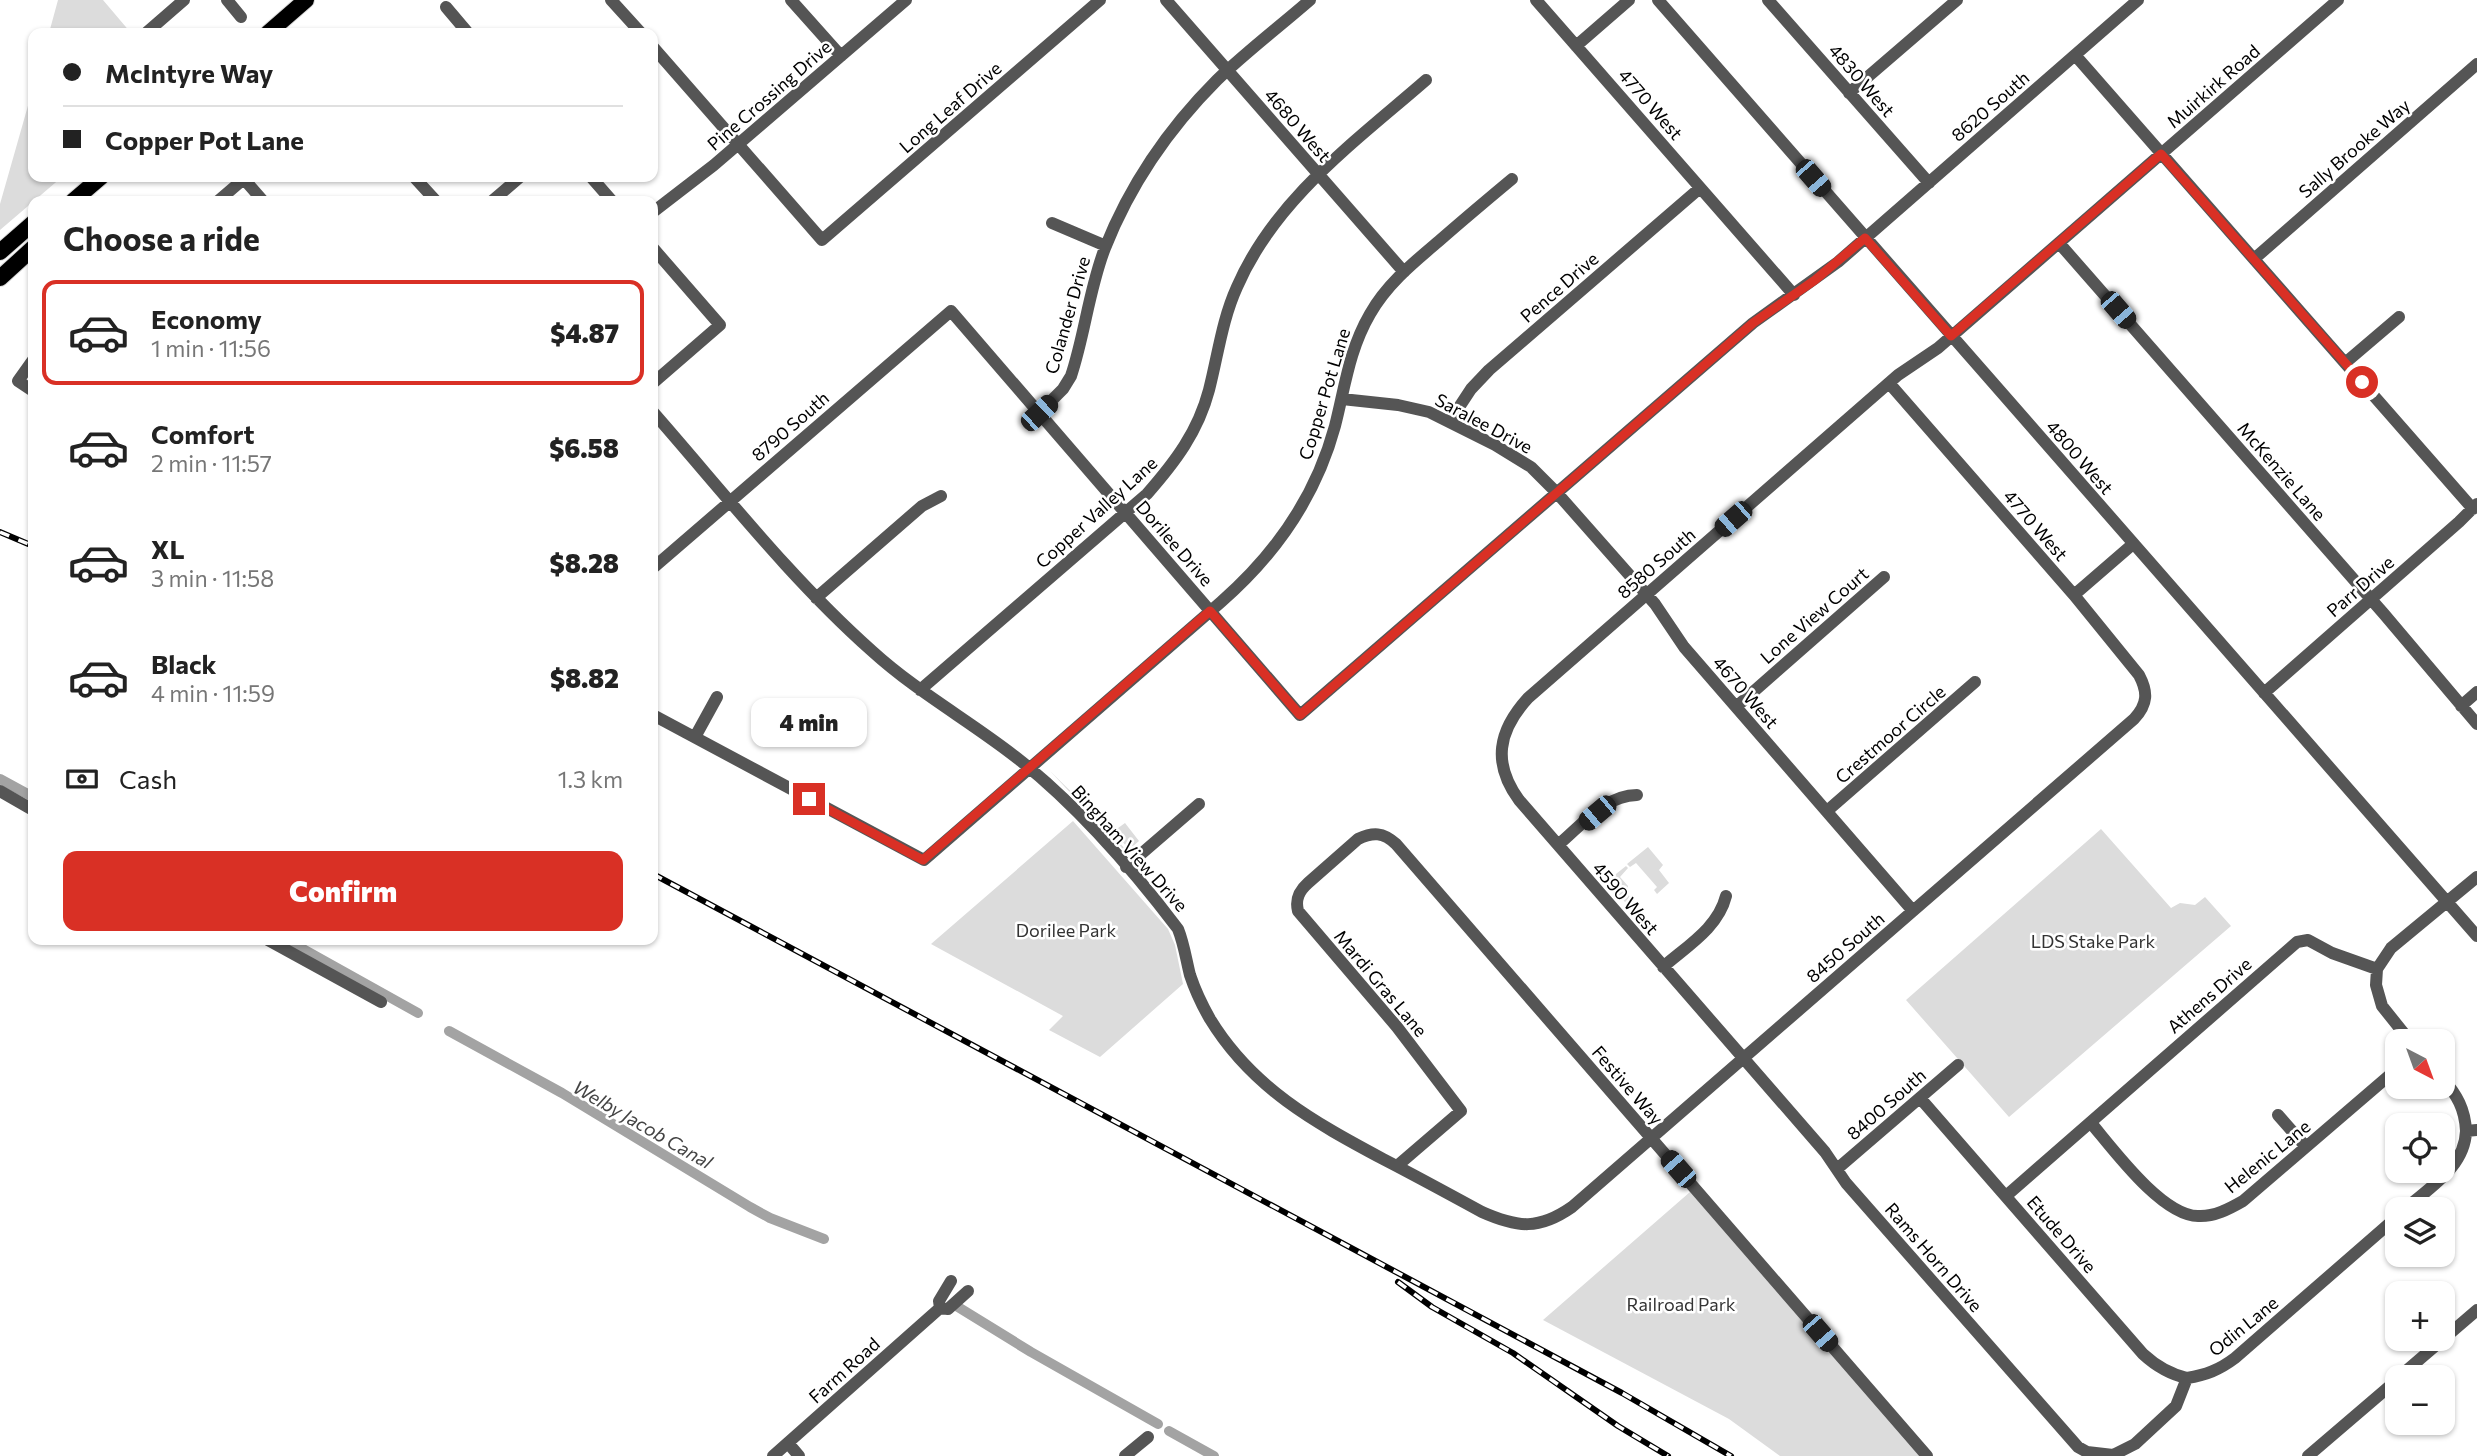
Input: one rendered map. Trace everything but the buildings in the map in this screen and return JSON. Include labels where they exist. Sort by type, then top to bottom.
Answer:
[{"type":"main road","points":[[274,28],[306,0]]},
{"type":"main road","points":[[79,196],[95,182]]},
{"type":"main road","points":[[0,252],[28,227]]},
{"type":"main road","points":[[0,278],[28,253]]},
{"type":"street","points":[[152,28],[184,0]]},
{"type":"street","points":[[227,0],[241,17]]},
{"type":"street","points":[[611,0],[636,28]]},
{"type":"street","points":[[791,0],[841,56]]},
{"type":"street","name":"Pine Crossing Drive","points":[[658,208],[738,145],[906,0]]},
{"type":"street","name":"Long Leaf Drive","points":[[738,145],[822,240],[1100,0]]},
{"type":"street","name":"4680 West","points":[[1166,0],[1404,272]]},
{"type":"street","name":"Colander Drive","points":[[1039,413],[1071,376],[1092,285],[1106,246],[1130,196],[1154,156],[1194,105],[1228,71],[1310,0]]},
{"type":"street","name":"4770 West","points":[[1536,0],[1794,295]]},
{"type":"street","points":[[1576,46],[1629,0]]},
{"type":"street","name":"4800 West","points":[[1658,0],[2477,936]]},
{"type":"street","name":"4830 West","points":[[1769,0],[1929,183]]},
{"type":"street","name":"8620 South","points":[[1865,238],[2138,0]]},
{"type":"street","name":"Muirkirk Road","points":[[1951,336],[2338,0]]},
{"type":"street","points":[[1850,93],[1949,3]]},
{"type":"street","points":[[446,7],[464,28]]},
{"type":"street","points":[[658,53],[738,145]]},
{"type":"street","points":[[2075,55],[2345,363],[2475,506]]},
{"type":"street","name":"Sally Brooke Way","points":[[2254,259],[2477,64]]},
{"type":"street","name":"Copper Valley Lane","points":[[920,690],[1147,494],[1175,463],[1195,428],[1209,390],[1223,326],[1237,286],[1257,248],[1281,215],[1318,175],[1426,80]]},
{"type":"street","name":"Copper Pot Lane","points":[[658,718],[923,860],[1260,565],[1296,517],[1321,468],[1342,399],[1349,362],[1362,329],[1384,293],[1404,272],[1512,178]]},
{"type":"street","points":[[224,196],[240,182]]},
{"type":"street","points":[[248,182],[259,196]]},
{"type":"street","points":[[419,182],[431,196]]},
{"type":"street","points":[[498,196],[514,182]]},
{"type":"street","points":[[595,182],[608,196]]},
{"type":"street","name":"Pence Drive","points":[[1450,421],[1471,389],[1489,370],[1700,188]]},
{"type":"street","points":[[1052,223],[1106,246]]},
{"type":"street","name":"Dorilee Drive","points":[[951,311],[1300,715],[1753,323],[1838,262],[1865,238]]},
{"type":"street","name":"McKenzie Lane","points":[[2059,243],[2477,724]]},
{"type":"street","points":[[658,254],[720,325],[658,379]]},
{"type":"street","name":"8790 South","points":[[658,564],[951,311]]},
{"type":"street","points":[[2345,363],[2399,317]]},
{"type":"street","name":"8580 South","points":[[1501,751],[1507,725],[1528,698],[1889,383],[1951,336]]},
{"type":"street","points":[[28,367],[18,381],[28,388]]},
{"type":"street","name":"4770 West","points":[[1889,383],[2074,595],[2139,675],[2147,696]]},
{"type":"street","name":"Saralee Drive","points":[[1342,399],[1412,407],[1450,421],[1520,460],[1558,493]]},
{"type":"street","name":"Bingham View Drive","points":[[658,418],[816,598],[874,654],[1029,768],[1081,816],[1178,929],[1199,997],[1225,1041],[1278,1097],[1305,1116],[1505,1222],[1527,1225],[1544,1223],[1558,1217]]},
{"type":"street","name":"4670 West","points":[[1558,493],[1647,595],[1684,647],[1913,911]]},
{"type":"street","points":[[816,598],[922,506],[941,496]]},
{"type":"street","name":"Parr Drive","points":[[2264,693],[2475,506]]},
{"type":"street","points":[[2074,595],[2133,544]]},
{"type":"street","name":"Lone View Court","points":[[1736,707],[1884,578]]},
{"type":"street","name":"Crestmoor Circle","points":[[1827,811],[1975,682]]},
{"type":"street","points":[[2461,706],[2477,692]]},
{"type":"street","name":"8450 South","points":[[1558,1217],[2134,719],[2145,704],[2147,696]]},
{"type":"street","points":[[695,737],[717,697]]},
{"type":"street","name":"4590 West","points":[[1501,751],[1503,772],[1510,788],[1743,1059]]},
{"type":"street","points":[[0,791],[28,807]]},
{"type":"street","points":[[1558,845],[1611,800],[1624,795],[1637,795]]},
{"type":"street","points":[[1126,867],[1199,804]]},
{"type":"street","name":"Mardi Gras Lane","points":[[1384,835],[1367,834],[1358,839],[1302,889],[1296,903],[1298,911],[1391,1019],[1461,1111],[1398,1166]]},
{"type":"street","name":"Festive Way","points":[[1384,835],[1405,854],[1927,1456]]},
{"type":"street","points":[[2400,1029],[2382,1006],[2376,985],[2377,968],[2391,948],[2477,877]]},
{"type":"street","points":[[1663,967],[1716,922],[1726,896]]},
{"type":"street","name":"Athens Drive","points":[[2006,1196],[2297,942],[2308,940],[2332,953],[2377,968]]},
{"type":"street","points":[[277,945],[381,1002]]},
{"type":"street","name":"Rams Horn Drive","points":[[1743,1059],[1846,1183],[2068,1438],[2087,1452],[2113,1455]]},
{"type":"street","name":"8400 South","points":[[1837,1170],[1958,1065]]},
{"type":"street","name":"Helenic Lane","points":[[2091,1123],[2154,1195],[2169,1206],[2196,1217],[2214,1214],[2244,1201],[2385,1079]]},
{"type":"street","points":[[2418,1197],[2457,1162],[2472,1130],[2455,1095]]},
{"type":"street","name":"Etude Drive","points":[[1920,1098],[2143,1354],[2171,1374],[2187,1378]]},
{"type":"street","points":[[2278,1115],[2306,1147]]},
{"type":"street","name":"Odin Lane","points":[[2187,1378],[2205,1375],[2235,1358],[2385,1227]]},
{"type":"street","points":[[939,1309],[939,1301],[951,1281]]},
{"type":"street","name":"Farm Road","points":[[773,1456],[939,1309],[948,1309],[968,1291]]},
{"type":"street","points":[[2413,1365],[2477,1310]]},
{"type":"street","points":[[2113,1455],[2135,1444],[2167,1416],[2176,1406],[2187,1378]]},
{"type":"street","points":[[2308,1456],[2385,1389]]},
{"type":"street","points":[[1125,1456],[1148,1437]]},
{"type":"street","points":[[788,1443],[799,1456]]},
{"type":"green space","points":[[58,0],[103,0],[127,28],[50,28]]},
{"type":"green space","points":[[28,106],[28,182],[56,182],[40,196],[28,196],[28,206],[0,230],[0,204]]},
{"type":"green space","points":[[1050,771],[1095,815],[1126,850],[1122,848]]},
{"type":"green space","name":"Dorilee Park","points":[[1073,821],[1168,929],[1175,945],[1183,984],[1100,1057],[1049,1030],[1063,1016],[931,944]]},
{"type":"green space","points":[[1125,823],[1139,841],[1132,847],[1126,846],[1114,831]]},
{"type":"green space","name":"LDS Stake Park","points":[[2101,829],[2171,908],[2180,903],[2195,905],[2205,897],[2231,926],[2009,1117],[1906,1000]]},
{"type":"green space","points":[[1648,847],[1663,865],[1659,870],[1669,883],[1657,894],[1654,890],[1657,887],[1636,863],[1630,867],[1627,864]]},
{"type":"green space","points":[[1626,866],[1628,868],[1620,877],[1628,886],[1627,893],[1630,897],[1625,902],[1606,882]]},
{"type":"green space","name":"Railroad Park","points":[[1690,1192],[1919,1456],[1780,1456],[1729,1419],[1543,1320]]},
{"type":"waterway","name":"Welby Jacob Canal","points":[[0,779],[28,794]]},
{"type":"waterway","name":"Welby Jacob Canal","points":[[296,945],[418,1013]]},
{"type":"waterway","name":"Welby Jacob Canal","points":[[449,1031],[562,1093],[750,1207],[770,1218],[824,1239]]},
{"type":"waterway","name":"Welby Jacob Canal","points":[[958,1307],[1158,1424]]},
{"type":"waterway","name":"Welby Jacob Canal","points":[[1169,1431],[1214,1456]]},
{"type":"railway","points":[[0,532],[28,544]]},
{"type":"railway","points":[[658,877],[1622,1393],[1731,1456]]},
{"type":"railway","points":[[1398,1282],[1432,1307],[1513,1353],[1618,1426],[1668,1456]]},
{"type":"route","points":[[809,799],[923,860],[1210,611],[1300,715],[1753,323],[1815,280],[1865,238],[1951,336],[2161,154],[2362,382]]}]
